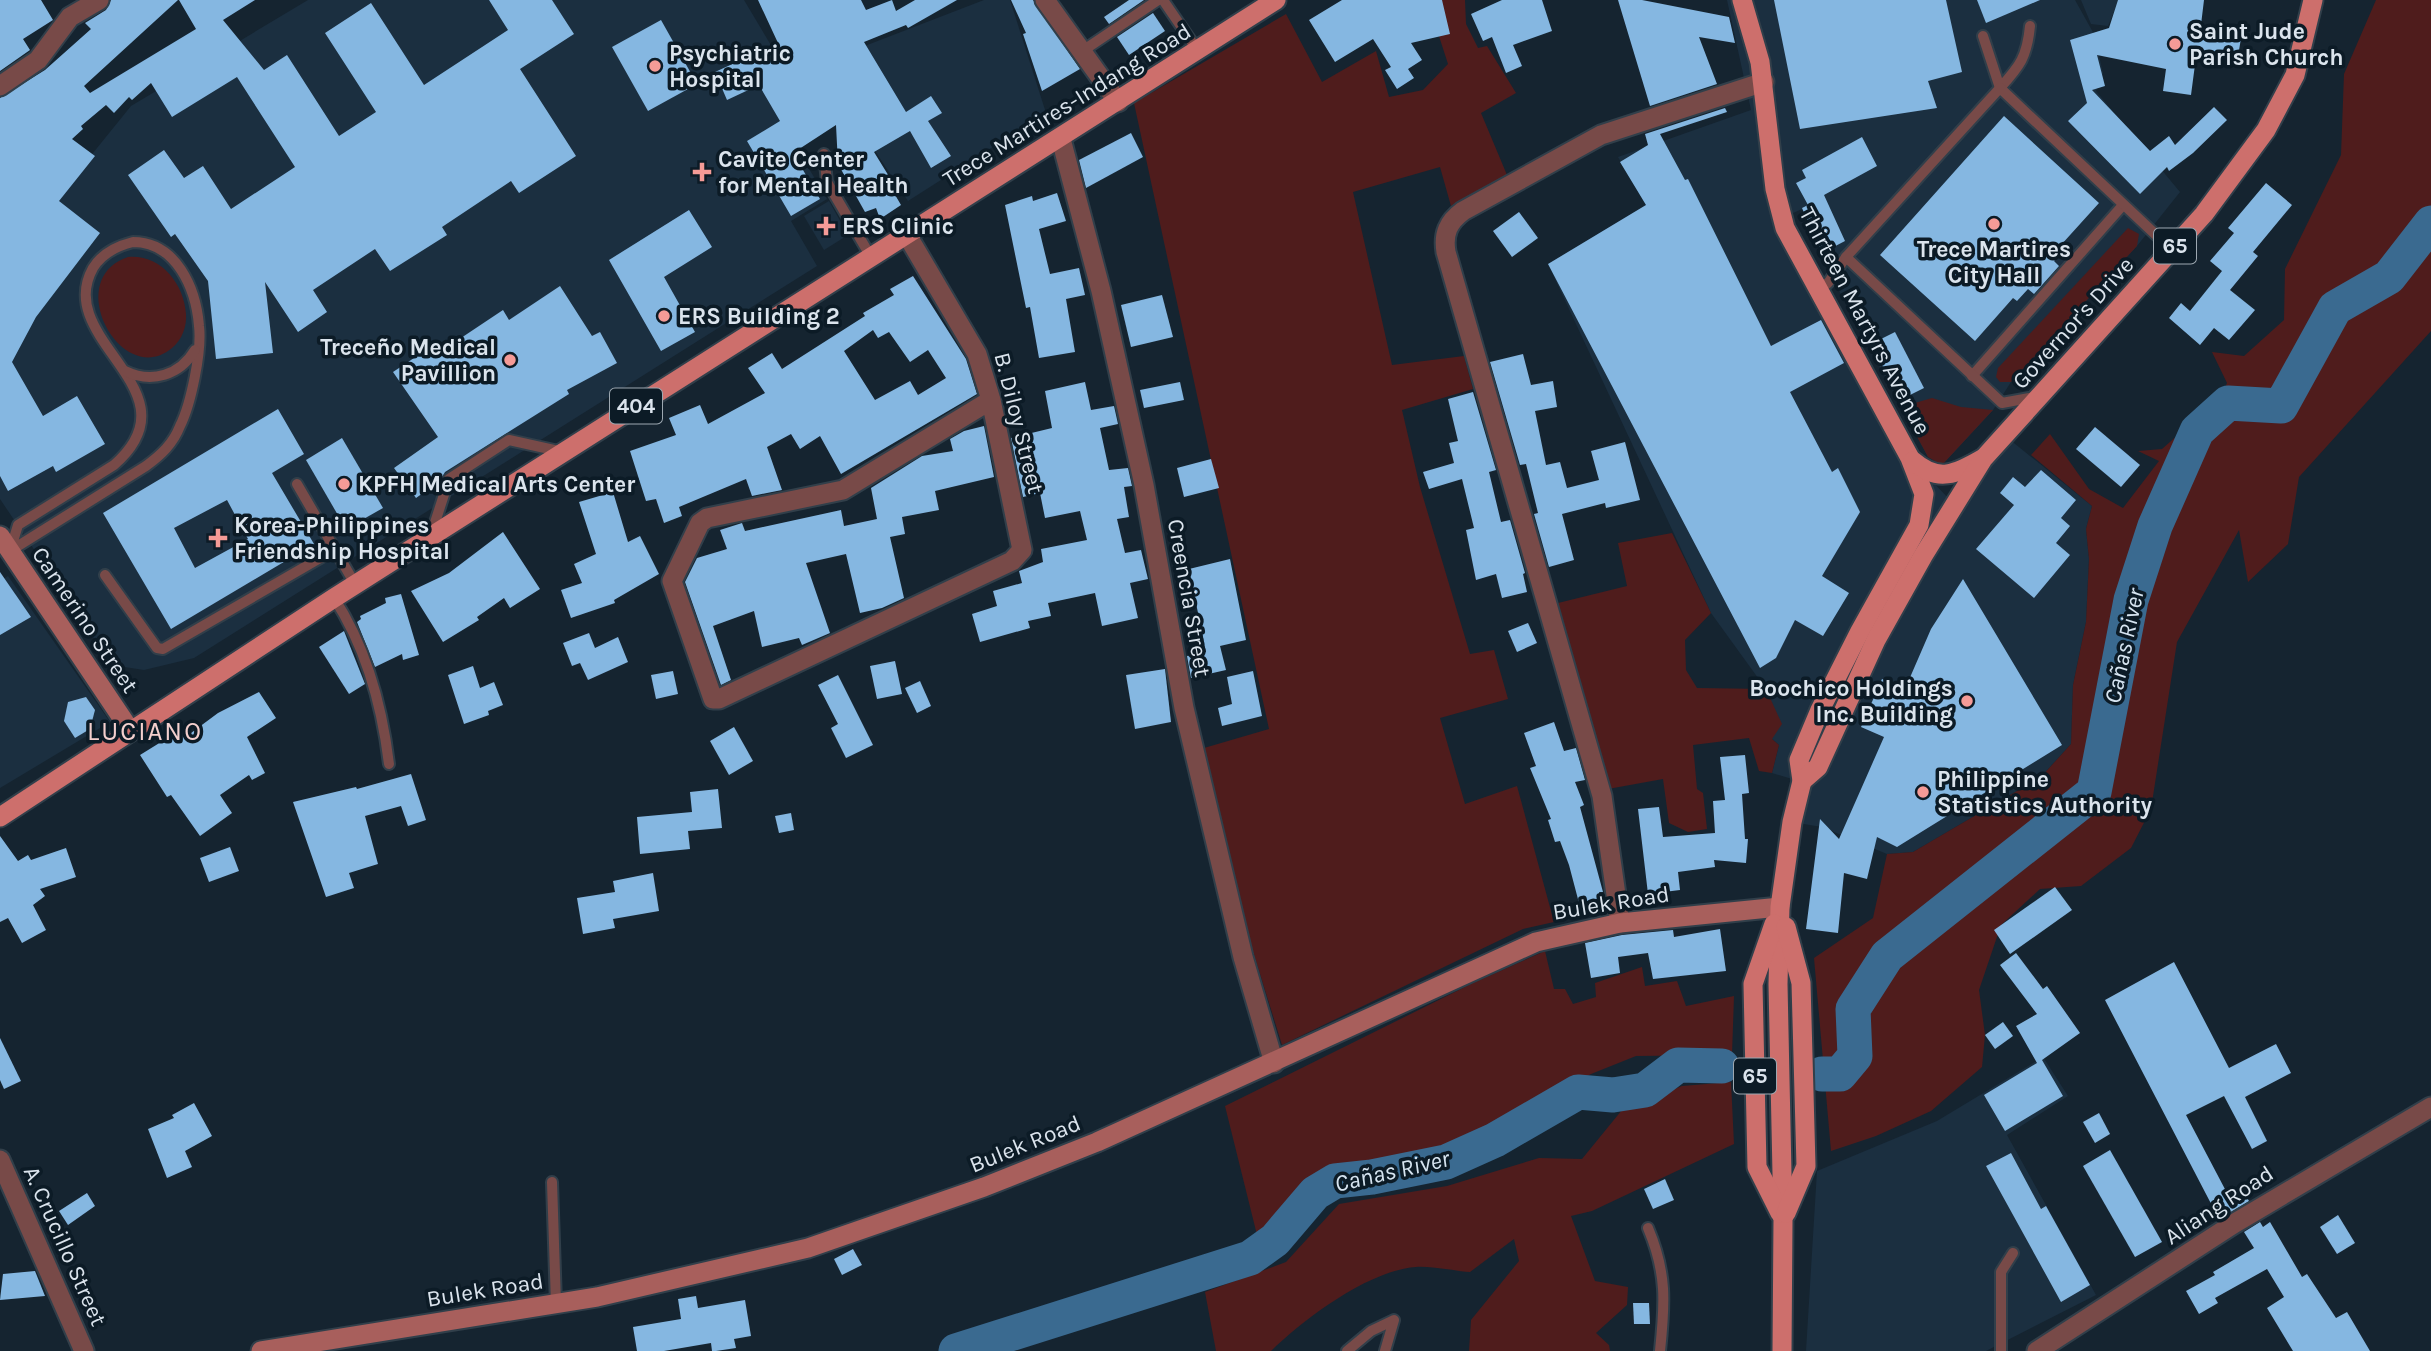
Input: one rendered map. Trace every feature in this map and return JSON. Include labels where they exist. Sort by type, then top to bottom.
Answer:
[{"type":"main road","name":"Trece Martires-Indang Road","points":[[0,817],[355,584],[1061,139],[1276,0]]},
{"type":"main road","name":"Thirteen Martyrs Avenue","points":[[1742,0],[1764,82],[1780,210],[1785,228],[1910,458]]},
{"type":"main road","name":"Governor's Drive","points":[[1802,781],[1818,767],[1886,621],[1983,459],[2221,194],[2276,115],[2295,75],[2313,0]]},
{"type":"main road","name":"Governor's Drive","points":[[1910,458],[1927,471],[1942,476],[1956,474],[1983,459]]},
{"type":"main road","name":"Governor's Drive","points":[[1782,1351],[1783,1221],[1777,984],[1780,907],[1792,822],[1802,781],[1799,761],[1806,740],[1860,631],[1922,517],[1924,494],[1910,458]]},
{"type":"main road","name":"Camerino Street","points":[[3,548],[130,730]]},
{"type":"main road","name":"Governor's Drive","points":[[1780,907],[1801,983],[1806,1166],[1783,1221]]},
{"type":"main road","name":"Governor's Drive","points":[[1780,907],[1753,984],[1757,1167],[1783,1221]]},
{"type":"main road","name":"Bulek Road","points":[[261,1351],[340,1344],[556,1304],[687,1277],[820,1244],[1009,1177],[1275,1063],[1523,947],[1560,934],[1620,923],[1780,907]]},
{"type":"street","points":[[0,86],[38,60],[66,8],[99,0]]},
{"type":"street","points":[[1045,0],[1118,102]]},
{"type":"street","points":[[1620,923],[1602,796],[1446,253],[1446,232],[1449,224],[1463,211],[1588,141],[1764,82]]},
{"type":"street","name":"Creencia Street","points":[[1061,139],[1104,303],[1144,485],[1184,708],[1242,957],[1275,1063]]},
{"type":"street","name":"B. Diloy Street","points":[[908,235],[972,342],[991,400],[1023,544],[1020,555],[719,699],[713,699],[672,586],[674,572],[703,520],[843,490],[991,400]]},
{"type":"street","name":"Aliang Road","points":[[2036,1351],[2235,1223],[2431,1107]]},
{"type":"street","name":"A. Crucillo Street","points":[[0,1160],[84,1351]]},
{"type":"lane","points":[[1081,51],[1161,0],[1198,51]]},
{"type":"lane","points":[[1817,289],[1828,283],[1846,257],[2020,66],[2028,50],[2031,26]]},
{"type":"lane","points":[[1983,36],[2000,89],[2172,250]]},
{"type":"lane","points":[[824,154],[827,181],[871,257]]},
{"type":"lane","points":[[1972,376],[2123,205]]},
{"type":"lane","points":[[133,243],[146,243],[167,252],[184,275],[197,316],[199,338],[181,426],[162,453],[124,481],[3,548],[18,525],[114,465],[134,445],[142,417],[138,395],[91,317],[86,295],[96,264],[113,249],[133,243]]},
{"type":"lane","points":[[1846,257],[2002,403],[2038,397]]},
{"type":"lane","points":[[125,371],[145,378],[170,374],[189,359],[199,338]]},
{"type":"lane","points":[[430,536],[449,480],[509,440],[563,452]]},
{"type":"lane","points":[[114,465],[124,481]]},
{"type":"lane","points":[[297,484],[355,584]]},
{"type":"lane","points":[[105,575],[158,648],[163,649],[334,550]]},
{"type":"lane","points":[[334,598],[347,618],[374,685],[389,764]]},
{"type":"lane","points":[[552,1182],[556,1304]]},
{"type":"lane","points":[[1648,1228],[1661,1260],[1664,1307],[1660,1351]]},
{"type":"lane","points":[[2001,1351],[2001,1272],[2012,1253]]},
{"type":"lane","points":[[1347,1351],[1371,1331],[1394,1320],[1385,1351]]},
{"type":"shaded area","points":[[308,0],[744,0],[790,77],[764,93],[827,199],[791,221],[817,266],[194,658],[144,670],[112,665],[0,499],[0,268],[131,106]]},
{"type":"shaded area","points":[[984,0],[1010,0],[1046,113],[908,201],[818,64]]},
{"type":"shaded area","points":[[1465,0],[1466,24],[1478,48],[1487,46],[1516,93],[1481,113],[1507,175],[1451,206],[1440,167],[1353,192],[1392,365],[1464,356],[1473,389],[1402,410],[1420,487],[1470,654],[1494,650],[1508,699],[1440,718],[1465,804],[1517,786],[1554,922],[1523,929],[1282,1045],[1247,932],[1204,748],[1269,729],[1134,103],[1286,14],[1322,82],[1376,51],[1389,97],[1423,90],[1448,64],[1428,2]]},
{"type":"shaded area","points":[[1727,0],[2075,0],[2094,34],[2103,73],[2096,91],[2180,192],[2137,246],[2011,382],[1993,410],[1942,465],[1928,457],[1836,285],[1802,209],[1782,218],[1910,458],[1949,499],[2004,435],[2092,506],[2086,529],[2089,559],[2086,622],[2073,685],[2071,744],[2041,777],[1913,852],[1887,854],[1822,827],[1792,822],[1802,782],[1772,773],[1779,745],[1772,739],[1766,689],[1711,613],[1548,264],[1646,205],[1618,157],[1751,110]]},
{"type":"shaded area","points":[[2081,0],[2119,0],[2108,26],[2091,24]]},
{"type":"shaded area","points":[[2376,0],[2431,0],[2431,331],[2299,477],[2288,544],[2248,582],[2239,530],[2177,642],[2151,809],[2131,848],[2081,886],[2040,889],[2001,925],[1979,990],[1985,1035],[1982,1067],[1931,1111],[1876,1136],[1831,1151],[1814,958],[1873,918],[1887,854],[1913,852],[2041,777],[2071,744],[2073,685],[2086,622],[2089,559],[2086,529],[2092,506],[2031,455],[2050,434],[2089,489],[2123,508],[2159,461],[2138,451],[2162,449],[2221,397],[2227,383],[2212,352],[2244,356],[2284,320],[2285,269],[2341,155],[2344,74]]},
{"type":"shaded area","name":"ERS Clinic","points":[[829,201],[848,235],[824,250],[804,216]]},
{"type":"shaded area","points":[[2128,228],[2139,234],[2137,246],[2011,382],[2000,382],[1996,377],[1998,368]]},
{"type":"shaded area","points":[[128,257],[140,257],[160,266],[175,282],[184,303],[186,319],[181,337],[172,348],[153,357],[135,355],[118,343],[106,326],[99,307],[100,286],[109,269]]},
{"type":"shaded area","points":[[1932,398],[1961,407],[1993,410],[1942,465],[1928,457],[1901,407]]},
{"type":"shaded area","points":[[1672,533],[1711,613],[1685,640],[1686,670],[1697,688],[1766,689],[1782,724],[1772,739],[1779,745],[1772,773],[1759,771],[1749,738],[1693,745],[1697,789],[1703,793],[1707,829],[1688,832],[1669,823],[1663,779],[1608,789],[1558,603],[1627,586],[1618,543]]},
{"type":"shaded area","points":[[8,576],[110,722],[0,788],[0,581]]},
{"type":"shaded area","points":[[1545,951],[1554,989],[1565,989],[1573,1004],[1596,997],[1595,983],[1642,967],[1645,986],[1677,981],[1686,1006],[1734,996],[1732,1055],[1636,1056],[1591,1074],[1443,1153],[1346,1168],[1311,1182],[1258,1239],[1225,1106],[1471,984]]},
{"type":"shaded area","points":[[2043,1057],[2068,1096],[2007,1135],[2096,1295],[1986,1351],[1806,1351],[1817,1171],[1937,1121]]},
{"type":"shaded area","points":[[1731,1082],[1734,1144],[1592,1211],[1571,1216],[1595,1281],[1628,1287],[1627,1305],[1596,1333],[1609,1345],[1610,1351],[1469,1351],[1471,1320],[1519,1261],[1514,1239],[1470,1272],[1416,1267],[1398,1270],[1358,1286],[1319,1311],[1271,1351],[1216,1351],[1205,1292],[1286,1262],[1339,1204],[1447,1186],[1539,1158],[1582,1159],[1622,1110],[1682,1086]]},
{"type":"building","points":[[0,0],[41,0],[53,20],[23,39],[30,50],[0,71]]},
{"type":"building","points":[[111,0],[178,0],[84,86],[90,93],[196,29],[179,0],[255,0],[223,20],[264,70],[287,55],[339,136],[376,112],[325,33],[371,3],[424,85],[508,30],[489,0],[552,0],[574,34],[520,69],[576,156],[519,193],[511,181],[442,227],[447,235],[390,271],[375,249],[313,290],[327,312],[298,332],[265,282],[273,353],[216,359],[208,281],[175,234],[171,237],[128,175],[164,150],[184,178],[203,166],[231,209],[295,167],[237,77],[172,117],[151,83],[132,100],[129,97],[114,113],[106,105],[81,126],[83,129],[72,139],[95,156],[59,201],[100,233],[36,317],[12,362],[43,416],[77,396],[105,444],[56,472],[53,466],[8,491],[0,476],[0,98],[45,70],[91,29],[85,23],[106,10]]},
{"type":"building","points":[[758,0],[861,0],[866,10],[892,0],[896,11],[915,0],[957,0],[908,28],[906,25],[864,42],[906,112],[931,96],[942,113],[928,121],[951,156],[931,168],[910,131],[874,152],[898,191],[894,193],[901,205],[880,219],[876,208],[865,212],[838,164],[836,125],[793,153],[820,199],[791,216],[747,141],[780,121],[759,85],[727,100],[715,72],[778,43]]},
{"type":"building","points":[[1011,0],[1033,0],[1080,69],[1042,91],[1023,34],[1026,33]]},
{"type":"building","points":[[1129,0],[1144,0],[1109,24],[1104,17]]},
{"type":"building","points":[[1342,0],[1442,0],[1450,34],[1411,43],[1422,60],[1408,69],[1414,78],[1397,89],[1385,70],[1391,67],[1373,39],[1335,62],[1309,20]]},
{"type":"building","points":[[1502,0],[1542,0],[1552,31],[1513,45],[1522,66],[1506,73],[1492,37],[1483,41],[1471,14]]},
{"type":"building","points":[[1618,0],[1642,0],[1729,17],[1735,43],[1699,37],[1717,84],[1650,106]]},
{"type":"building","points":[[1774,0],[1946,0],[1962,72],[1928,81],[1937,108],[1800,129]]},
{"type":"building","points":[[1977,0],[2040,0],[1986,23]]},
{"type":"building","points":[[2118,0],[2204,0],[2200,33],[2241,38],[2237,63],[2196,57],[2191,95],[2163,91],[2166,69],[2097,55],[2105,86],[2092,90],[2150,151],[2169,136],[2175,145],[2214,107],[2227,120],[2193,153],[2169,171],[2167,167],[2140,194],[2068,121],[2087,103],[2070,40],[2109,28]]},
{"type":"building","points":[[1153,13],[1165,31],[1129,55],[1117,37]]},
{"type":"building","name":"Psychiatric Hospital","points":[[661,20],[697,84],[648,111],[612,47]]},
{"type":"building","points":[[1725,108],[1727,112],[1660,134],[1685,180],[1688,179],[1771,346],[1821,320],[1844,363],[1790,392],[1832,472],[1838,468],[1860,512],[1822,576],[1849,593],[1823,636],[1795,620],[1776,658],[1760,668],[1548,264],[1646,205],[1620,162],[1648,145],[1645,134]]},
{"type":"building","name":"Trece Martires City Hall","points":[[2004,116],[2099,203],[2061,245],[2065,249],[2054,261],[2059,266],[2034,294],[2028,289],[2017,301],[2013,298],[1975,341],[1880,255]]},
{"type":"building","points":[[1131,133],[1143,157],[1086,188],[1079,160]]},
{"type":"building","points":[[1862,137],[1877,166],[1824,195],[1845,241],[1822,253],[1802,208],[1808,205],[1796,183],[1806,178],[1802,170]]},
{"type":"building","points":[[2266,183],[2292,205],[2253,252],[2258,256],[2230,290],[2255,310],[2229,340],[2214,328],[2200,345],[2169,318],[2181,303],[2190,311],[2222,271],[2210,261],[2234,233],[2228,228]]},
{"type":"building","points":[[1057,193],[1066,221],[1039,229],[1050,274],[1079,268],[1085,295],[1066,299],[1075,352],[1039,358],[1030,307],[1026,308],[1005,205],[1032,196],[1033,201]]},
{"type":"building","points":[[689,210],[712,247],[664,277],[695,332],[661,351],[609,260]]},
{"type":"building","points":[[1519,212],[1538,238],[1512,257],[1493,231]]},
{"type":"building","points":[[913,276],[966,359],[977,394],[841,474],[820,436],[800,449],[791,434],[767,447],[782,490],[752,496],[746,479],[679,507],[682,516],[664,523],[656,499],[646,501],[630,451],[676,435],[669,418],[700,405],[708,424],[765,393],[748,368],[772,353],[782,369],[894,295],[890,289]],"holes":[[[873,330],[878,338],[889,332],[910,362],[928,350],[946,378],[918,395],[910,381],[875,400],[844,351]]]},
{"type":"building","points":[[560,286],[592,336],[600,332],[617,363],[567,390],[569,394],[445,472],[440,481],[416,498],[394,468],[438,437],[393,372],[432,346],[437,354],[503,310],[509,320]]},
{"type":"building","points":[[1162,295],[1173,337],[1131,347],[1121,305]]},
{"type":"building","points":[[1895,332],[1924,388],[1900,400],[1871,344]]},
{"type":"building","points":[[1523,354],[1531,385],[1553,381],[1557,407],[1535,411],[1546,465],[1560,462],[1567,488],[1599,480],[1591,451],[1625,442],[1640,500],[1606,508],[1605,503],[1562,514],[1574,560],[1549,567],[1534,514],[1538,513],[1526,464],[1520,465],[1490,362]]},
{"type":"building","points":[[1085,382],[1091,410],[1114,406],[1118,424],[1100,428],[1109,470],[1128,468],[1132,486],[1124,487],[1129,517],[1117,519],[1125,553],[1141,550],[1148,579],[1130,583],[1138,618],[1102,626],[1095,593],[1048,603],[1051,616],[1028,621],[1030,628],[980,642],[972,614],[997,606],[993,591],[1022,583],[1019,571],[1043,562],[1041,549],[1087,540],[1080,511],[1045,518],[1040,493],[1023,497],[1011,438],[1052,428],[1045,391]]},
{"type":"building","points":[[1180,382],[1184,400],[1144,408],[1140,390]]},
{"type":"building","points":[[1473,392],[1496,470],[1489,472],[1501,522],[1510,520],[1525,573],[1527,592],[1502,598],[1496,574],[1476,580],[1466,530],[1474,528],[1462,479],[1429,489],[1423,472],[1454,463],[1449,443],[1458,441],[1448,399]]},
{"type":"building","points":[[278,409],[304,454],[272,473],[314,544],[171,629],[103,513]],"holes":[[[227,500],[248,539],[195,568],[174,528]]]},
{"type":"building","points":[[984,426],[994,477],[935,491],[939,510],[902,517],[905,534],[890,537],[904,598],[882,608],[860,613],[846,554],[806,563],[830,633],[802,645],[799,638],[762,647],[754,611],[713,626],[731,680],[721,685],[685,582],[697,558],[727,549],[720,530],[742,523],[745,531],[841,510],[844,526],[877,519],[871,488],[922,456],[953,451],[950,439],[964,431]]},
{"type":"building","points":[[2095,427],[2140,465],[2121,487],[2076,449]]},
{"type":"building","name":"KPFH Medical Arts Center","points":[[342,438],[383,508],[346,529],[306,460]]},
{"type":"building","points":[[1211,459],[1219,488],[1184,497],[1177,468]]},
{"type":"building","points":[[2041,470],[2076,500],[2061,518],[2070,526],[2056,543],[2070,555],[2034,598],[1976,549],[2014,505],[2000,493],[2013,477],[2025,487]]},
{"type":"building","points":[[613,492],[628,542],[640,536],[659,574],[614,600],[615,603],[571,618],[561,590],[582,583],[574,564],[596,554],[579,502]]},
{"type":"building","points":[[503,532],[540,589],[510,608],[504,598],[477,617],[479,620],[443,642],[411,591],[449,573]]},
{"type":"building","points":[[1230,559],[1246,640],[1220,646],[1226,670],[1191,678],[1187,656],[1206,652],[1189,569]]},
{"type":"building","points":[[0,572],[31,617],[0,635]]},
{"type":"building","name":"Boochico Holdings Inc. Building","points":[[1963,579],[2062,745],[1897,847],[1877,837],[1867,879],[1844,873],[1838,933],[1806,929],[1820,819],[1839,839],[1884,737],[1861,727],[1882,679],[1905,689],[1931,629]]},
{"type":"building","points":[[401,594],[419,655],[403,660],[402,654],[375,667],[357,622],[361,619],[360,616],[386,603],[385,598]]},
{"type":"building","points":[[1528,623],[1537,643],[1517,652],[1508,631]]},
{"type":"building","points":[[344,631],[365,684],[349,694],[319,647]]},
{"type":"building","points":[[589,633],[595,648],[618,637],[628,662],[588,680],[580,663],[572,666],[563,643]]},
{"type":"building","points":[[895,661],[902,694],[877,699],[870,666]]},
{"type":"building","points":[[473,666],[480,688],[494,682],[503,705],[488,711],[489,715],[464,724],[448,675]]},
{"type":"building","points":[[1165,669],[1171,722],[1135,729],[1126,675]]},
{"type":"building","points":[[673,671],[678,694],[656,699],[651,675]]},
{"type":"building","points":[[1253,671],[1262,716],[1222,726],[1218,708],[1232,704],[1227,677]]},
{"type":"building","points":[[838,675],[873,745],[846,758],[831,728],[838,724],[818,685]]},
{"type":"building","points":[[920,681],[931,706],[917,713],[905,688]]},
{"type":"building","points":[[259,692],[276,718],[247,737],[265,773],[252,780],[249,775],[220,795],[232,813],[200,836],[171,795],[167,797],[140,755],[182,729],[187,736],[218,713]]},
{"type":"building","points":[[86,697],[95,710],[90,729],[75,738],[64,721],[68,702]]},
{"type":"building","points":[[1554,722],[1564,751],[1576,748],[1585,780],[1575,782],[1584,805],[1580,807],[1603,892],[1599,892],[1601,898],[1579,903],[1569,865],[1560,841],[1555,842],[1548,820],[1551,819],[1530,768],[1536,766],[1524,733]]},
{"type":"building","points":[[734,727],[753,761],[729,775],[710,741]]},
{"type":"building","points":[[1745,755],[1749,793],[1742,794],[1745,839],[1748,839],[1746,863],[1714,860],[1715,867],[1678,872],[1680,890],[1648,894],[1638,809],[1659,807],[1663,837],[1715,833],[1713,801],[1725,800],[1720,757]]},
{"type":"building","points":[[411,774],[426,820],[408,826],[401,806],[365,816],[378,864],[349,873],[354,888],[326,897],[293,802],[356,787],[357,789]]},
{"type":"building","points":[[718,789],[722,828],[688,831],[690,849],[640,854],[637,817],[692,812],[690,792]]},
{"type":"building","points":[[791,813],[794,830],[779,833],[775,816]]},
{"type":"building","points":[[0,836],[18,861],[28,855],[31,860],[66,848],[76,877],[40,889],[45,896],[33,905],[46,930],[22,943],[8,918],[0,922]]},
{"type":"building","points":[[230,847],[239,871],[209,882],[200,858]]},
{"type":"building","points":[[653,873],[659,911],[613,919],[615,928],[583,934],[577,898],[615,892],[613,881]]},
{"type":"building","points":[[2055,887],[2072,910],[2010,954],[1994,930]]},
{"type":"building","points":[[1720,929],[1726,971],[1653,979],[1648,953],[1618,957],[1620,973],[1591,978],[1585,943],[1622,935],[1673,930],[1674,937]]},
{"type":"building","points":[[2016,953],[2043,989],[2047,986],[2080,1033],[2042,1060],[2063,1096],[2005,1131],[1984,1095],[2037,1063],[2016,1026],[2037,1014],[2000,965]]},
{"type":"building","points":[[2174,962],[2229,1068],[2276,1044],[2291,1073],[2245,1097],[2267,1141],[2252,1149],[2224,1096],[2186,1115],[2227,1193],[2242,1189],[2249,1201],[2219,1219],[2105,1000]]},
{"type":"building","points":[[2003,1022],[2013,1036],[1995,1049],[1985,1035]]},
{"type":"building","points":[[0,1038],[21,1081],[4,1089],[0,1080]]},
{"type":"building","points":[[194,1103],[212,1136],[185,1151],[192,1167],[167,1178],[148,1129],[174,1118],[172,1115]]},
{"type":"building","points":[[2099,1113],[2110,1134],[2095,1143],[2083,1122]]},
{"type":"building","points":[[2110,1150],[2162,1242],[2135,1257],[2083,1166]]},
{"type":"building","points":[[2011,1153],[2041,1209],[2046,1206],[2090,1285],[2061,1302],[1986,1166]]},
{"type":"building","points":[[1665,1179],[1674,1200],[1653,1209],[1644,1189]]},
{"type":"building","points":[[87,1193],[95,1206],[68,1225],[59,1211]]},
{"type":"building","points":[[2338,1215],[2355,1243],[2337,1254],[2320,1227]]},
{"type":"building","points":[[2260,1222],[2263,1227],[2270,1222],[2302,1277],[2307,1274],[2336,1318],[2347,1312],[2370,1351],[2293,1351],[2267,1308],[2284,1297],[2267,1269],[2215,1298],[2218,1303],[2199,1314],[2186,1291],[2254,1248],[2244,1232]]},
{"type":"building","points":[[853,1249],[862,1265],[842,1275],[834,1259]]},
{"type":"building","points":[[35,1271],[45,1296],[0,1300],[3,1274]]},
{"type":"building","points":[[696,1296],[698,1308],[745,1300],[751,1336],[734,1339],[736,1348],[716,1351],[712,1351],[711,1343],[664,1351],[637,1351],[633,1327],[681,1319],[678,1299]]},
{"type":"building","points":[[1633,1303],[1649,1303],[1650,1324],[1634,1324]]},
{"type":"waterway","name":"Cañas River","points":[[1822,1074],[1840,1074],[1855,1056],[1853,1009],[1887,956],[2094,792],[2131,600],[2155,526],[2197,431],[2228,403],[2281,406],[2335,308],[2389,277],[2431,223]]},
{"type":"waterway","name":"Cañas River","points":[[956,1351],[1250,1258],[1275,1240],[1315,1193],[1335,1181],[1372,1177],[1446,1162],[1495,1140],[1578,1092],[1613,1095],[1645,1090],[1678,1065],[1722,1066]]},
{"type":"place","name":"Saint Jude Parish Church","points":[[2175,44]]},
{"type":"place","name":"Psychiatric Hospital","points":[[655,66]]},
{"type":"place","name":"Cavite Center for Mental Health","points":[[702,172]]},
{"type":"place","name":"Trece Martires City Hall","points":[[1994,224]]},
{"type":"place","name":"ERS Clinic","points":[[826,226]]},
{"type":"place","name":"ERS Building 2","points":[[664,316]]},
{"type":"place","name":"Treceño Medical Pavillion","points":[[510,360]]},
{"type":"place","name":"KPFH Medical Arts Center","points":[[344,484]]},
{"type":"place","name":"Korea-Philippines Friendship Hospital","points":[[218,538]]},
{"type":"place","name":"Boochico Holdings Inc. Building","points":[[1967,701]]},
{"type":"place","name":"Philippine Statistics Authority","points":[[1923,792]]},
{"type":"district","name":"LUCIANO","points":[[145,731]]}]
